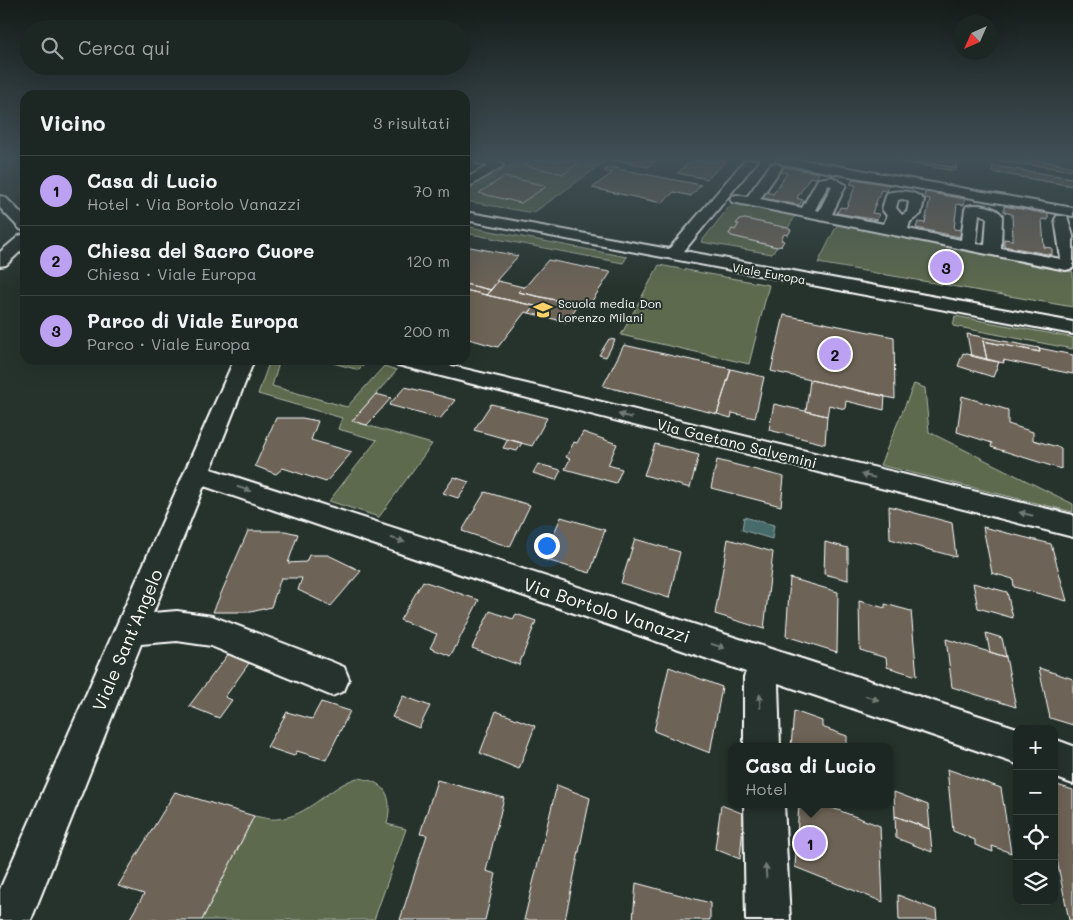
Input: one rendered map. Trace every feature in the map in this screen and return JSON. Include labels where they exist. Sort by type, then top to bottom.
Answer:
[{"type":"street","points":[[2,203],[20,204]]},
{"type":"street","points":[[2,203],[20,221]]},
{"type":"street","points":[[676,250],[716,203]]},
{"type":"street","points":[[756,203],[1058,264],[1069,263],[1068,216],[995,203]]},
{"type":"street","points":[[806,213],[812,203]]},
{"type":"street","points":[[824,216],[831,203]]},
{"type":"street","name":"Viale Europa","points":[[470,208],[676,250],[1072,325]]},
{"type":"street","points":[[968,246],[972,209],[983,209],[995,215],[993,251]]},
{"type":"street","name":"Viale Europa","points":[[470,217],[676,250]]},
{"type":"street","points":[[0,261],[20,243]]},
{"type":"street","name":"Viale Sant'Angelo","points":[[9,920],[242,365]]},
{"type":"street","name":"Via Gaetano Salvemini","points":[[420,365],[1073,526]]},
{"type":"street","name":"Via Bortolo Vanazzi","points":[[197,474],[1013,745]]},
{"type":"street","points":[[131,630],[177,626],[212,631],[332,679]]},
{"type":"street","points":[[762,743],[761,677],[767,669],[778,666]]},
{"type":"street","points":[[1058,759],[1073,765]]},
{"type":"street","points":[[764,808],[768,920]]},
{"type":"green space","points":[[476,203],[547,203],[533,213]]},
{"type":"green space","points":[[732,203],[796,215],[788,228],[745,219],[739,220],[735,230],[732,229],[729,234],[777,247],[772,254],[701,242]]},
{"type":"green space","points":[[838,223],[1073,272],[1073,307],[818,263]]},
{"type":"green space","points":[[470,227],[627,257],[623,263],[470,234]]},
{"type":"green space","points":[[659,265],[769,285],[749,364],[621,335]]},
{"type":"green space","points":[[955,316],[1070,337],[1073,338],[1073,349],[953,326]]},
{"type":"green space","points":[[268,365],[278,365],[272,386],[347,407],[384,366],[397,370],[352,421],[432,444],[379,517],[329,501],[377,440],[338,429],[342,418],[258,394]]},
{"type":"green space","points":[[340,365],[364,365],[359,370]]},
{"type":"green space","points":[[914,384],[925,388],[929,432],[1073,504],[1073,512],[880,465]]},
{"type":"green space","points":[[357,778],[375,783],[386,792],[389,806],[387,824],[406,829],[374,920],[202,920],[254,816],[268,819],[288,817],[308,808],[337,788]]},
{"type":"water","points":[[744,517],[774,525],[772,539],[742,530]]},
{"type":"building","points":[[848,203],[876,203],[872,213],[879,214],[877,220],[837,213],[840,207],[846,208]]},
{"type":"building","points":[[929,203],[964,203],[964,205],[957,204],[954,229],[961,230],[960,237],[916,228],[918,222],[925,223]]},
{"type":"building","points":[[1004,206],[1048,214],[1048,220],[1042,219],[1044,247],[1052,248],[1052,255],[1004,246],[1004,239],[1013,240],[1012,214],[1004,212]]},
{"type":"building","points":[[745,219],[791,230],[788,235],[784,234],[781,240],[784,241],[781,246],[777,247],[729,234],[732,229],[735,230],[739,220]]},
{"type":"building","points":[[470,247],[518,256],[496,281],[498,281],[491,290],[470,285]]},
{"type":"building","points":[[548,260],[611,272],[588,307],[518,292],[525,287]]},
{"type":"building","points":[[498,281],[523,287],[518,292],[578,305],[566,322],[529,313],[535,306],[486,295]]},
{"type":"building","points":[[470,285],[491,290],[486,295],[470,291]]},
{"type":"building","points":[[470,291],[535,306],[529,313],[525,312],[498,347],[470,339]]},
{"type":"building","points":[[784,315],[894,337],[895,399],[771,371]]},
{"type":"building","points":[[967,334],[1039,348],[1040,352],[983,341],[987,360],[971,356]]},
{"type":"building","points":[[609,339],[615,340],[606,357],[599,355]]},
{"type":"building","points":[[983,341],[1040,352],[1039,348],[1073,355],[1073,374],[1003,360],[1004,363],[987,360]]},
{"type":"building","points":[[624,345],[731,369],[717,414],[603,386]]},
{"type":"building","points":[[963,353],[999,362],[993,377],[958,366]]},
{"type":"building","points":[[731,369],[764,377],[755,418],[732,413],[731,418],[717,414]]},
{"type":"building","points":[[810,380],[885,396],[884,410],[846,401],[845,409],[829,405],[827,416],[806,411]]},
{"type":"building","points":[[405,387],[455,400],[440,419],[389,405]]},
{"type":"building","points":[[376,394],[391,398],[367,425],[352,421]]},
{"type":"building","points":[[962,396],[1008,410],[1008,424],[1033,432],[1033,440],[1061,448],[1061,469],[991,447],[992,443],[957,432]]},
{"type":"building","points":[[491,404],[547,418],[532,446],[474,430]]},
{"type":"building","points":[[774,404],[827,416],[825,444],[769,430]]},
{"type":"building","points":[[276,418],[302,418],[318,421],[311,440],[352,452],[326,482],[283,468],[276,474],[255,466]]},
{"type":"building","points":[[583,432],[617,444],[608,465],[622,469],[616,483],[565,469],[570,459],[566,457],[574,442],[577,443]]},
{"type":"building","points":[[508,439],[522,443],[517,451],[503,448]]},
{"type":"building","points":[[655,444],[699,455],[690,488],[644,475]]},
{"type":"building","points":[[717,460],[784,477],[781,506],[711,488]]},
{"type":"building","points":[[538,464],[561,470],[556,480],[533,473]]},
{"type":"building","points":[[454,477],[469,482],[458,498],[443,493]]},
{"type":"building","points":[[485,492],[530,505],[510,547],[462,531]]},
{"type":"building","points":[[889,506],[952,523],[956,557],[890,539]]},
{"type":"building","points":[[561,517],[605,530],[590,573],[543,559]]},
{"type":"building","points":[[983,527],[1051,544],[1067,601],[1014,587],[1013,579],[992,573]]},
{"type":"building","points":[[248,531],[285,531],[298,534],[288,563],[306,562],[309,555],[328,555],[361,571],[331,606],[298,590],[302,578],[281,578],[271,607],[251,612],[213,612]]},
{"type":"building","points":[[635,539],[680,552],[669,598],[621,583]]},
{"type":"building","points":[[728,539],[773,552],[764,629],[715,614]]},
{"type":"building","points":[[825,542],[848,548],[848,580],[824,574]]},
{"type":"building","points":[[790,578],[838,592],[837,652],[786,636]]},
{"type":"building","points":[[423,581],[479,600],[451,656],[430,648],[437,634],[400,620]]},
{"type":"building","points":[[973,583],[1007,592],[1013,618],[978,608]]},
{"type":"building","points":[[859,601],[885,608],[885,604],[911,611],[917,676],[887,667],[886,658],[860,650]]},
{"type":"building","points":[[490,611],[513,619],[516,614],[536,621],[519,665],[472,648]]},
{"type":"building","points":[[986,633],[1002,638],[1006,657],[990,652]]},
{"type":"building","points":[[946,639],[1006,657],[1016,707],[952,687]]},
{"type":"building","points":[[230,652],[252,659],[225,697],[232,700],[219,718],[189,706]]},
{"type":"building","points":[[669,667],[722,687],[710,753],[654,731]]},
{"type":"building","points":[[1039,668],[1073,679],[1073,725],[1050,718]]},
{"type":"building","points":[[403,696],[430,706],[419,728],[392,717]]},
{"type":"building","points":[[321,702],[350,711],[326,760],[297,751],[294,756],[267,747],[287,712],[312,719]]},
{"type":"building","points":[[496,711],[535,726],[519,769],[480,753]]},
{"type":"building","points":[[794,711],[822,721],[822,727],[847,736],[847,743],[791,743]]},
{"type":"building","points":[[947,769],[1001,788],[1011,853],[992,846],[993,852],[975,845],[975,840],[953,831]]},
{"type":"building","points":[[437,780],[504,798],[486,871],[496,874],[485,920],[400,920],[427,835],[420,834]]},
{"type":"building","points":[[557,785],[590,798],[565,920],[524,920]]},
{"type":"building","points":[[1058,785],[1073,790],[1073,920],[1069,920],[1058,866]]},
{"type":"building","points":[[175,792],[254,816],[202,920],[129,920],[144,894],[118,886]]},
{"type":"building","points":[[894,792],[928,805],[930,829],[895,816]]},
{"type":"building","points":[[721,805],[744,814],[740,859],[715,849]]},
{"type":"building","points":[[799,808],[833,808],[880,826],[883,902],[795,867]]},
{"type":"building","points":[[895,816],[930,829],[932,852],[896,838]]},
{"type":"building","points":[[636,883],[710,903],[710,920],[633,920]]},
{"type":"building","points":[[898,895],[936,910],[937,920],[899,920]]},
{"type":"place","name":"Parco di Viale Europa","points":[[946,267]]},
{"type":"place","name":"Scuola media Don Lorenzo Milani","points":[[543,310]]},
{"type":"place","name":"Chiesa del Sacro Cuore","points":[[835,354]]},
{"type":"place","name":"Casa di Lucio","points":[[810,843]]}]
